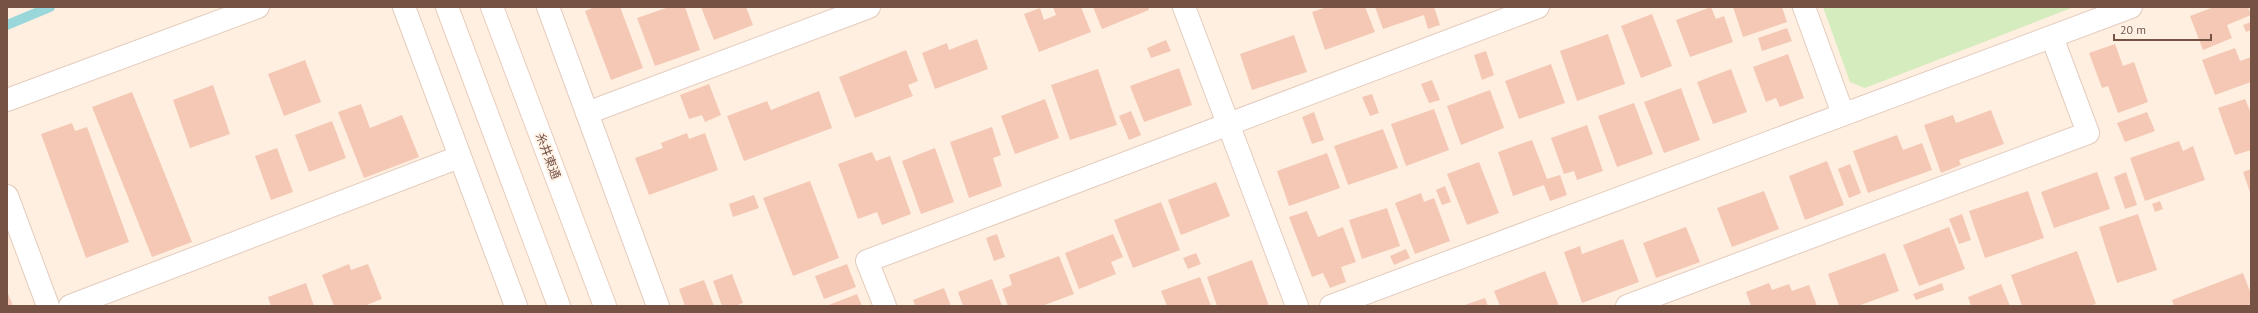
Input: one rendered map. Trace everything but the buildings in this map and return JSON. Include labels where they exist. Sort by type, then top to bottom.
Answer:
[{"type":"street","points":[[7,100],[258,7]]},
{"type":"street","points":[[404,7],[516,306]]},
{"type":"street","points":[[447,7],[559,306]]},
{"type":"street","name":"糸井東通","points":[[492,7],[605,306]]},
{"type":"street","points":[[548,7],[658,306]]},
{"type":"street","points":[[587,113],[869,7]]},
{"type":"street","points":[[1184,7],[1297,306]]},
{"type":"street","points":[[885,306],[868,261],[1538,7]]},
{"type":"street","points":[[1804,7],[1843,114]]},
{"type":"street","points":[[1331,306],[2131,7]]},
{"type":"street","points":[[1627,306],[2088,133],[2052,37]]},
{"type":"street","points":[[70,306],[459,157]]},
{"type":"street","points":[[7,196],[48,306]]},
{"type":"green space","points":[[1823,7],[2074,7],[1865,88],[1850,82]]},
{"type":"waterway","points":[[7,25],[50,7]]}]
